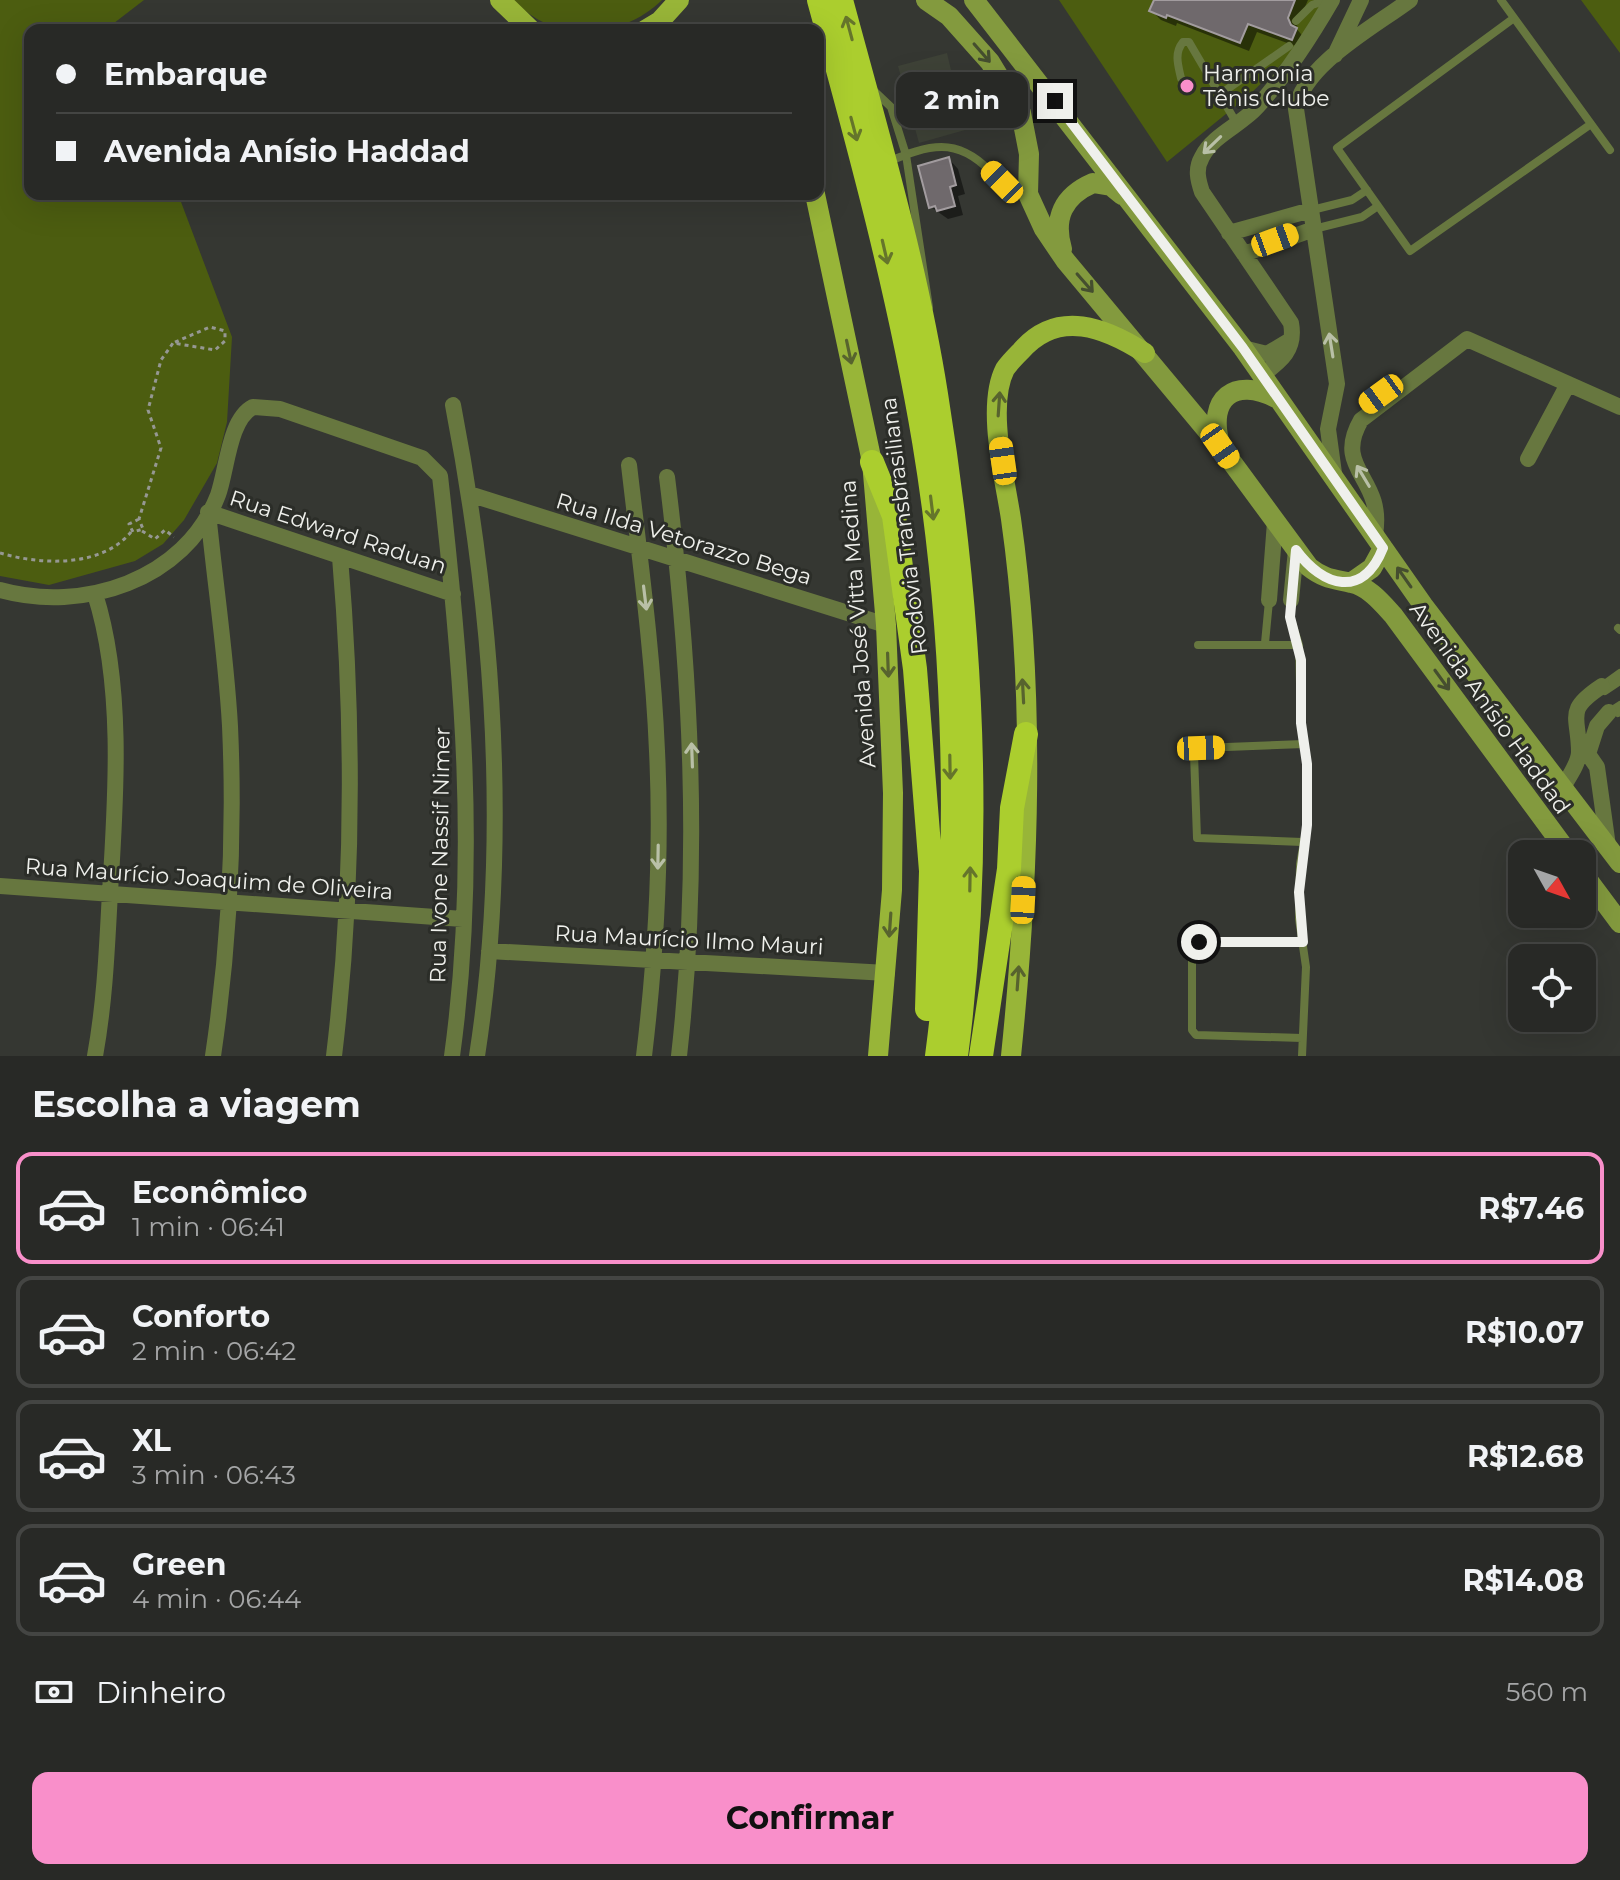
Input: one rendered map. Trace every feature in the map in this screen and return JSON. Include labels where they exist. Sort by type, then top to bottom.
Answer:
[{"type":"highway","name":"Rodovia Transbrasiliana","points":[[819,0],[886,165],[899,312],[924,443],[940,581],[949,717],[950,832],[947,956],[935,1056]]},
{"type":"highway","name":"Rodovia Transbrasiliana","points":[[841,0],[886,165],[924,331],[957,547],[967,665],[970,889],[956,1056]]},
{"type":"highway","points":[[872,462],[894,516],[915,669],[931,871],[926,1011],[935,1056]]},
{"type":"highway","points":[[981,1056],[1009,869],[1012,808],[1026,734]]},
{"type":"main road","points":[[500,0],[525,24]]},
{"type":"main road","points":[[652,24],[679,0]]},
{"type":"main road","name":"Avenida Anísio Haddad","points":[[926,0],[949,16],[990,62],[1021,113],[1029,154],[1028,194],[1044,229],[1065,260],[1220,446],[1296,550],[1318,574],[1335,582],[1352,582],[1377,597],[1410,635],[1559,840]]},
{"type":"main road","name":"Avenida Anísio Haddad","points":[[974,0],[1243,348],[1379,541],[1620,863]]},
{"type":"main road","points":[[1065,260],[1057,233],[1058,216],[1073,194],[1093,183],[1111,186],[1132,202]]},
{"type":"main road","name":"Avenida José Vitta Medina","points":[[816,200],[872,462],[886,625],[893,793],[887,973],[878,1056]]},
{"type":"main road","points":[[1011,1056],[1024,873],[1026,734],[1014,536],[998,414],[1005,369],[1028,343],[1045,331],[1063,325],[1088,325],[1112,332],[1145,353]]},
{"type":"main road","points":[[1220,446],[1218,409],[1228,395],[1261,376]]},
{"type":"main road","points":[[1238,389],[1251,389],[1276,398]]},
{"type":"main road","points":[[1352,582],[1372,568],[1379,541]]},
{"type":"main road","points":[[1596,891],[1620,923]]},
{"type":"street","points":[[1261,376],[1285,357],[1293,337],[1291,323],[1202,192],[1197,176],[1203,154],[1274,87],[1291,48],[1330,0]]},
{"type":"street","points":[[1335,57],[1361,0]]},
{"type":"street","points":[[1358,416],[1343,412],[1337,384],[1296,122],[1297,100],[1312,74],[1410,0]]},
{"type":"street","points":[[1291,48],[1301,72],[1312,74]]},
{"type":"street","points":[[1274,87],[1291,88],[1297,100]]},
{"type":"street","points":[[1229,233],[1311,210]]},
{"type":"street","points":[[1244,254],[1314,229]]},
{"type":"street","points":[[1243,348],[1267,354],[1284,347],[1293,337]]},
{"type":"street","points":[[1379,541],[1377,507],[1350,451],[1358,416],[1384,398],[1404,378],[1413,378],[1467,339],[1619,404]]},
{"type":"street","points":[[1335,476],[1328,429],[1337,384]]},
{"type":"street","points":[[1528,459],[1568,384]]},
{"type":"street","points":[[453,405],[483,600],[492,711],[494,823],[489,951],[477,1056]]},
{"type":"street","name":"Rua Ivone Nassif Nimer","points":[[208,512],[227,468],[237,420],[253,407],[280,409],[422,458],[433,465],[440,476],[466,761],[463,919],[452,1056]]},
{"type":"street","points":[[629,465],[658,752],[658,856],[644,1056]]},
{"type":"street","points":[[667,477],[688,668],[693,776],[688,962],[679,1056]]},
{"type":"street","name":"Rua Ilda Vetorazzo Bega","points":[[469,494],[886,625]]},
{"type":"street","points":[[0,590],[57,599],[95,594],[148,573],[183,545],[208,512]]},
{"type":"street","points":[[208,512],[230,726],[229,902],[213,1056]]},
{"type":"street","name":"Rua Edward Raduan","points":[[208,512],[453,594]]},
{"type":"street","points":[[1269,600],[1275,522]]},
{"type":"street","points":[[1291,600],[1296,550]]},
{"type":"street","points":[[334,1056],[347,911],[350,710],[340,557]]},
{"type":"street","points":[[95,594],[108,665],[115,757],[106,982],[95,1056]]},
{"type":"street","points":[[1604,688],[1583,703],[1574,725],[1588,758],[1608,846]]},
{"type":"street","points":[[1563,787],[1588,758],[1613,713],[1583,703]]},
{"type":"street","name":"Rua Maurício Joaquim de Oliveira","points":[[0,886],[463,919]]},
{"type":"street","name":"Rua Maurício Ilmo Mauri","points":[[489,951],[887,973]]},
{"type":"lane","points":[[1296,21],[1312,5],[1330,0]]},
{"type":"lane","points":[[1501,0],[1610,150]]},
{"type":"lane","points":[[1514,18],[1337,148],[1410,251],[1591,124]]},
{"type":"lane","points":[[1181,78],[1176,59],[1179,47],[1183,42],[1189,42],[1238,124]]},
{"type":"lane","points":[[1219,95],[1291,48]]},
{"type":"lane","points":[[886,165],[951,145],[974,154],[1013,191],[1028,194]]},
{"type":"lane","points":[[1311,210],[1352,200],[1367,190]]},
{"type":"lane","points":[[1314,229],[1362,217],[1378,206]]},
{"type":"lane","points":[[1265,643],[1269,600]]},
{"type":"lane","points":[[1291,600],[1290,617],[1299,645],[1307,825],[1302,842],[1299,919],[1306,980],[1302,1056]]},
{"type":"lane","points":[[1198,645],[1299,645]]},
{"type":"lane","points":[[1604,688],[1620,673]]},
{"type":"lane","points":[[1604,688],[1620,681]]},
{"type":"lane","points":[[1302,842],[1197,838],[1194,754],[1201,748],[1304,744]]},
{"type":"lane","points":[[1302,1038],[1196,1035],[1192,1030],[1192,949],[1199,942],[1303,942]]},
{"type":"path","points":[[139,519],[161,448],[148,410],[161,360],[173,343],[210,327],[225,331],[225,341],[215,350],[173,343]]},
{"type":"path","points":[[131,531],[131,522],[139,519]]},
{"type":"path","points":[[139,519],[143,524],[142,531]]},
{"type":"path","points":[[0,553],[22,559],[65,562],[113,548],[131,531],[142,531],[155,539],[165,530],[183,545]]},
{"type":"shaded area","points":[[947,53],[965,130],[919,143],[898,66]]},
{"type":"green space","points":[[0,0],[144,0],[113,24],[24,24],[24,200],[180,200],[232,337],[227,422],[217,463],[184,520],[163,544],[135,561],[49,585],[0,576]]},
{"type":"green space","points":[[514,0],[662,0],[624,24],[548,24]]},
{"type":"green space","name":"Harmonia Tênis Clube","points":[[1059,0],[1328,0],[1296,50],[1248,96],[1167,162]]},
{"type":"green space","points":[[1581,0],[1620,0],[1620,53]]},
{"type":"building","points":[[1154,0],[1295,0],[1288,18],[1291,25],[1297,28],[1292,40],[1248,24],[1240,43],[1149,11]]},
{"type":"building","points":[[949,157],[956,185],[950,187],[955,206],[937,211],[935,206],[929,208],[918,166]]},
{"type":"place","name":"Harmonia Tênis Clube","points":[[1187,86]]},
{"type":"route","points":[[1055,101],[1243,348],[1383,548],[1365,575],[1343,583],[1318,574],[1296,550],[1290,617],[1301,660],[1301,723],[1307,764],[1307,825],[1302,842],[1299,892],[1303,942],[1199,942]]}]
